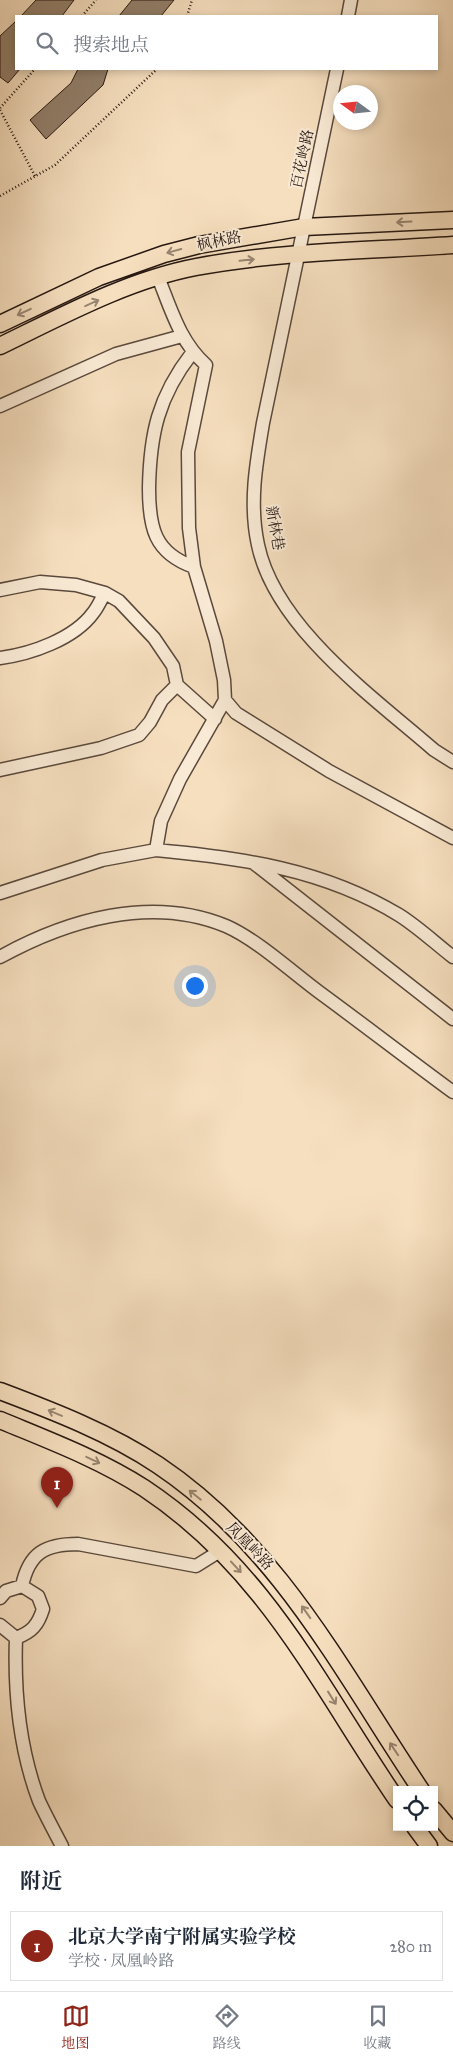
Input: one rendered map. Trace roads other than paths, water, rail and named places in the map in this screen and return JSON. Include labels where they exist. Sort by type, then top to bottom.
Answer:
[{"type":"main road","name":"枫林路","points":[[0,324],[99,277],[164,254],[232,238],[304,227],[453,220]]},
{"type":"main road","name":"枫林路","points":[[0,346],[118,291],[195,267],[299,255],[453,245]]},
{"type":"main road","name":"凤凰岭路","points":[[0,1391],[100,1433],[158,1466],[216,1512],[245,1539],[273,1569],[317,1628],[418,1786]]},
{"type":"main road","name":"凤凰岭路","points":[[0,1420],[97,1462],[144,1488],[220,1551],[255,1588],[286,1628],[393,1794]]},
{"type":"main road","points":[[0,1424],[21,1429]]},
{"type":"main road","points":[[438,1815],[453,1833]]},
{"type":"main road","points":[[418,1831],[429,1846]]},
{"type":"street","points":[[348,15],[351,0]]},
{"type":"street","name":"百花岭路","points":[[299,255],[337,70]]},
{"type":"street","name":"新林巷","points":[[299,255],[263,423],[255,471],[253,508],[258,546],[272,581],[293,618],[324,652],[434,750],[453,762]]},
{"type":"street","points":[[156,850],[161,821],[180,779],[225,700],[224,680],[216,641],[194,567],[189,528],[188,452],[206,365],[192,353],[182,336],[158,277]]},
{"type":"street","points":[[0,406],[116,354],[182,336]]},
{"type":"street","points":[[192,353],[179,370],[165,397],[155,427],[149,458],[148,514],[153,532],[162,547],[178,562],[194,567]]},
{"type":"street","points":[[0,590],[40,582],[76,585],[105,593],[119,601],[154,638],[173,666],[177,685],[215,719]]},
{"type":"street","points":[[0,658],[21,656],[73,632],[92,614],[105,593]]},
{"type":"street","points":[[0,770],[101,748],[139,735],[150,722],[162,700],[177,685]]},
{"type":"street","points":[[225,700],[236,713],[329,771],[453,838]]},
{"type":"street","points":[[0,893],[102,860],[156,850],[215,855],[251,861],[318,877],[363,895],[401,916],[453,957]]},
{"type":"street","points":[[251,861],[453,1019]]},
{"type":"street","points":[[0,957],[29,941],[68,926],[108,915],[151,912],[185,915],[226,926],[262,949],[453,1092]]},
{"type":"street","points":[[22,1586],[31,1562],[43,1549],[60,1544],[78,1544],[196,1566],[220,1551]]},
{"type":"street","points":[[0,1598],[6,1591],[22,1586],[38,1596],[43,1609],[38,1624],[28,1633],[16,1638]]},
{"type":"street","points":[[0,1625],[16,1638]]},
{"type":"street","points":[[16,1638],[14,1682],[19,1725],[30,1772],[40,1802],[62,1846]]},
{"type":"place","name":"北京大学南宁附属实验学校","points":[[57,1508]]}]
